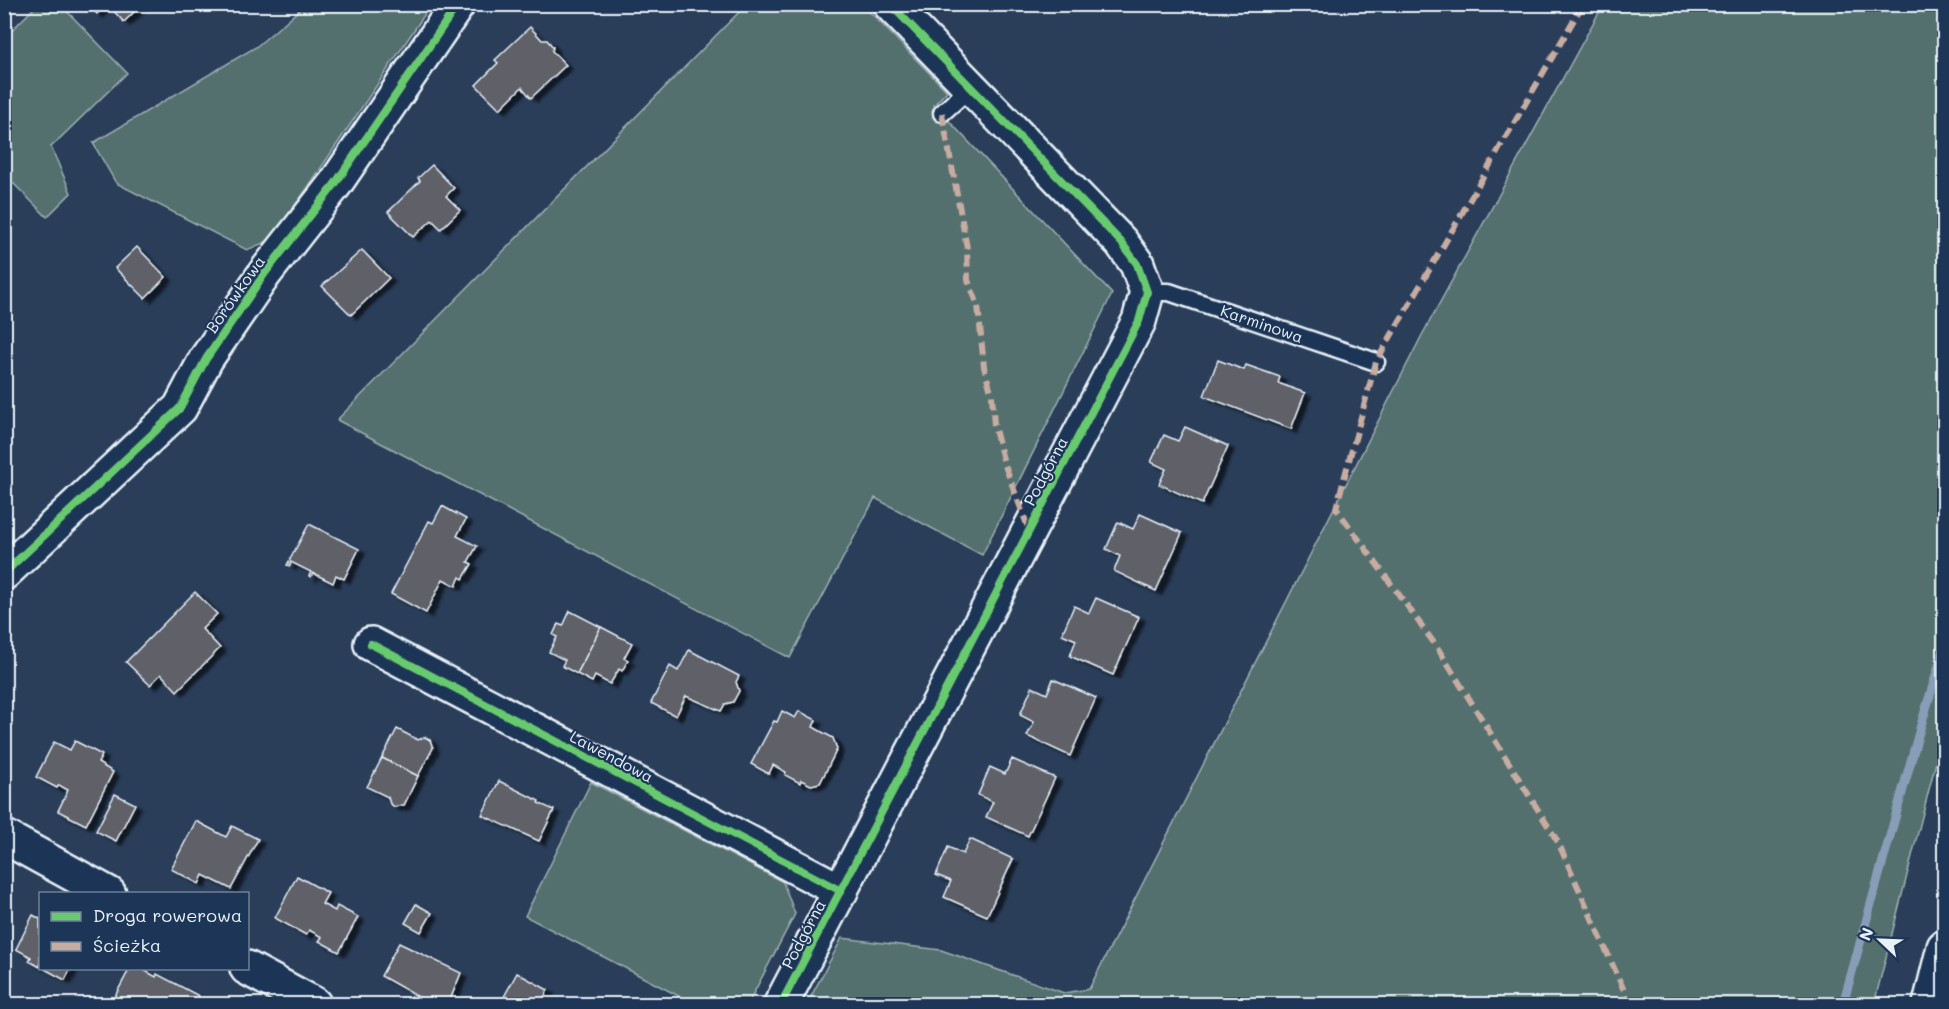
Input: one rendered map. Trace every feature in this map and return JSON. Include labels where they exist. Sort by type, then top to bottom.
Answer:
[{"type":"main road","name":"Borówkowa","points":[[4,573],[180,408],[206,359],[265,273],[335,184],[458,4]]},
{"type":"main road","points":[[890,4],[1120,242],[1137,264],[1147,292]]},
{"type":"main road","name":"Podgórna","points":[[781,1005],[1139,321],[1147,292]]},
{"type":"main road","name":"Lawendowa","points":[[370,644],[841,891]]},
{"type":"main road","points":[[5,837],[105,892]]},
{"type":"main road","points":[[1930,1005],[1944,947]]},
{"type":"main road","points":[[249,970],[314,1005]]},
{"type":"lane","points":[[942,113],[971,87]]},
{"type":"lane","name":"Karminowa","points":[[1147,292],[1169,292],[1376,362]]},
{"type":"green space","points":[[38,4],[61,5],[127,73],[51,147],[71,193],[47,217],[4,174],[5,37]]},
{"type":"green space","points":[[305,5],[431,5],[273,239],[247,250],[116,183],[93,143],[256,47]]},
{"type":"green space","points":[[746,5],[863,5],[947,91],[934,105],[1112,294],[982,555],[875,498],[790,658],[337,420]]},
{"type":"green space","points":[[1603,5],[1944,5],[1944,731],[1874,1004],[807,1004],[842,938],[941,950],[1064,993],[1089,989],[1421,337]]},
{"type":"green space","points":[[591,782],[783,882],[795,914],[748,1004],[694,1004],[525,916]]},
{"type":"building","points":[[88,4],[107,4],[97,14]]},
{"type":"building","points":[[107,4],[142,4],[124,22]]},
{"type":"building","points":[[530,27],[542,40],[547,40],[553,47],[552,51],[566,65],[531,98],[522,87],[500,109],[476,85],[498,63],[495,60]]},
{"type":"building","points":[[432,165],[454,188],[446,196],[460,210],[441,229],[432,220],[413,237],[388,212],[420,181],[418,178]]},
{"type":"building","points":[[137,247],[166,277],[145,298],[115,268]]},
{"type":"building","points":[[362,250],[389,278],[351,315],[322,286]]},
{"type":"building","points":[[1218,360],[1244,370],[1246,365],[1280,377],[1278,383],[1305,393],[1291,429],[1204,396]]},
{"type":"building","points":[[1185,427],[1228,446],[1202,504],[1159,484],[1166,469],[1151,462],[1164,435],[1178,441]]},
{"type":"building","points":[[442,506],[466,519],[457,536],[477,546],[468,562],[472,564],[463,579],[460,577],[456,586],[443,579],[426,613],[391,594],[429,521],[433,523]]},
{"type":"building","points":[[1140,514],[1182,533],[1156,591],[1114,571],[1120,556],[1106,549],[1118,522],[1133,529]]},
{"type":"building","points":[[309,524],[359,549],[344,579],[336,575],[333,583],[313,573],[311,577],[309,576],[311,572],[291,562],[290,566],[287,565]]},
{"type":"building","points":[[195,592],[217,614],[202,629],[220,648],[177,691],[161,674],[150,685],[126,662]]},
{"type":"building","points":[[1096,598],[1139,617],[1113,675],[1070,656],[1076,640],[1062,634],[1074,606],[1089,613]]},
{"type":"building","points":[[570,611],[601,627],[577,674],[562,666],[565,660],[549,652],[557,637],[553,635],[558,624],[563,626]]},
{"type":"building","points":[[601,627],[632,643],[624,658],[628,660],[610,684],[595,676],[592,682],[577,674]]},
{"type":"building","points":[[689,650],[739,676],[736,682],[739,691],[733,702],[725,704],[721,711],[686,696],[676,716],[651,703],[670,666],[678,671]]},
{"type":"building","points":[[1053,679],[1096,698],[1070,756],[1027,736],[1034,722],[1020,715],[1032,687],[1047,694]]},
{"type":"building","points":[[782,711],[795,718],[799,711],[816,720],[813,727],[833,738],[837,749],[820,783],[811,785],[801,780],[800,783],[773,765],[769,774],[751,764],[774,721],[777,722]]},
{"type":"building","points":[[397,729],[418,740],[425,737],[430,740],[433,748],[418,776],[382,758]]},
{"type":"building","points":[[75,741],[102,755],[98,763],[113,772],[86,825],[58,811],[68,790],[59,785],[57,788],[36,777],[54,742],[70,750]]},
{"type":"building","points":[[382,758],[418,776],[404,805],[395,807],[390,804],[388,797],[367,787]]},
{"type":"building","points":[[1012,759],[1055,778],[1028,836],[986,817],[993,802],[978,795],[990,767],[1005,774]]},
{"type":"building","points":[[499,781],[554,810],[539,841],[482,815]]},
{"type":"building","points":[[115,794],[135,804],[116,841],[96,831]]},
{"type":"building","points":[[196,821],[226,837],[232,826],[258,839],[231,889],[203,875],[199,884],[171,869]]},
{"type":"building","points":[[970,839],[1013,859],[987,916],[944,897],[951,881],[936,875],[948,847],[963,854]]},
{"type":"building","points":[[297,876],[328,893],[322,904],[335,911],[337,906],[358,917],[339,952],[319,941],[322,937],[309,930],[306,935],[275,918]]},
{"type":"building","points":[[416,904],[432,913],[421,932],[405,923]]},
{"type":"building","points":[[33,915],[39,918],[39,966],[29,961],[31,957],[16,949]]},
{"type":"building","points":[[399,943],[461,973],[450,1000],[447,999],[444,1004],[431,1004],[381,976]]},
{"type":"building","points":[[47,970],[70,970],[65,980]]},
{"type":"building","points":[[129,970],[144,970],[156,977],[157,974],[199,996],[195,1004],[127,1004],[114,998]]},
{"type":"building","points":[[517,973],[548,990],[540,1004],[500,1004]]},
{"type":"waterway","points":[[1843,1004],[1944,649]]},
{"type":"marked path","points":[[1583,4],[1376,362],[1336,508],[1437,647],[1558,842],[1630,1004]]},
{"type":"marked path","points":[[942,113],[967,248],[968,280],[978,305],[984,367],[992,395],[994,426],[1004,463],[1029,530]]},
{"type":"cycle path","points":[[4,573],[180,408],[206,359],[265,273],[335,184],[458,4]]},
{"type":"cycle path","points":[[781,1004],[1139,321],[1147,292],[1137,264],[1121,242],[890,4]]},
{"type":"cycle path","points":[[371,644],[841,891]]}]
